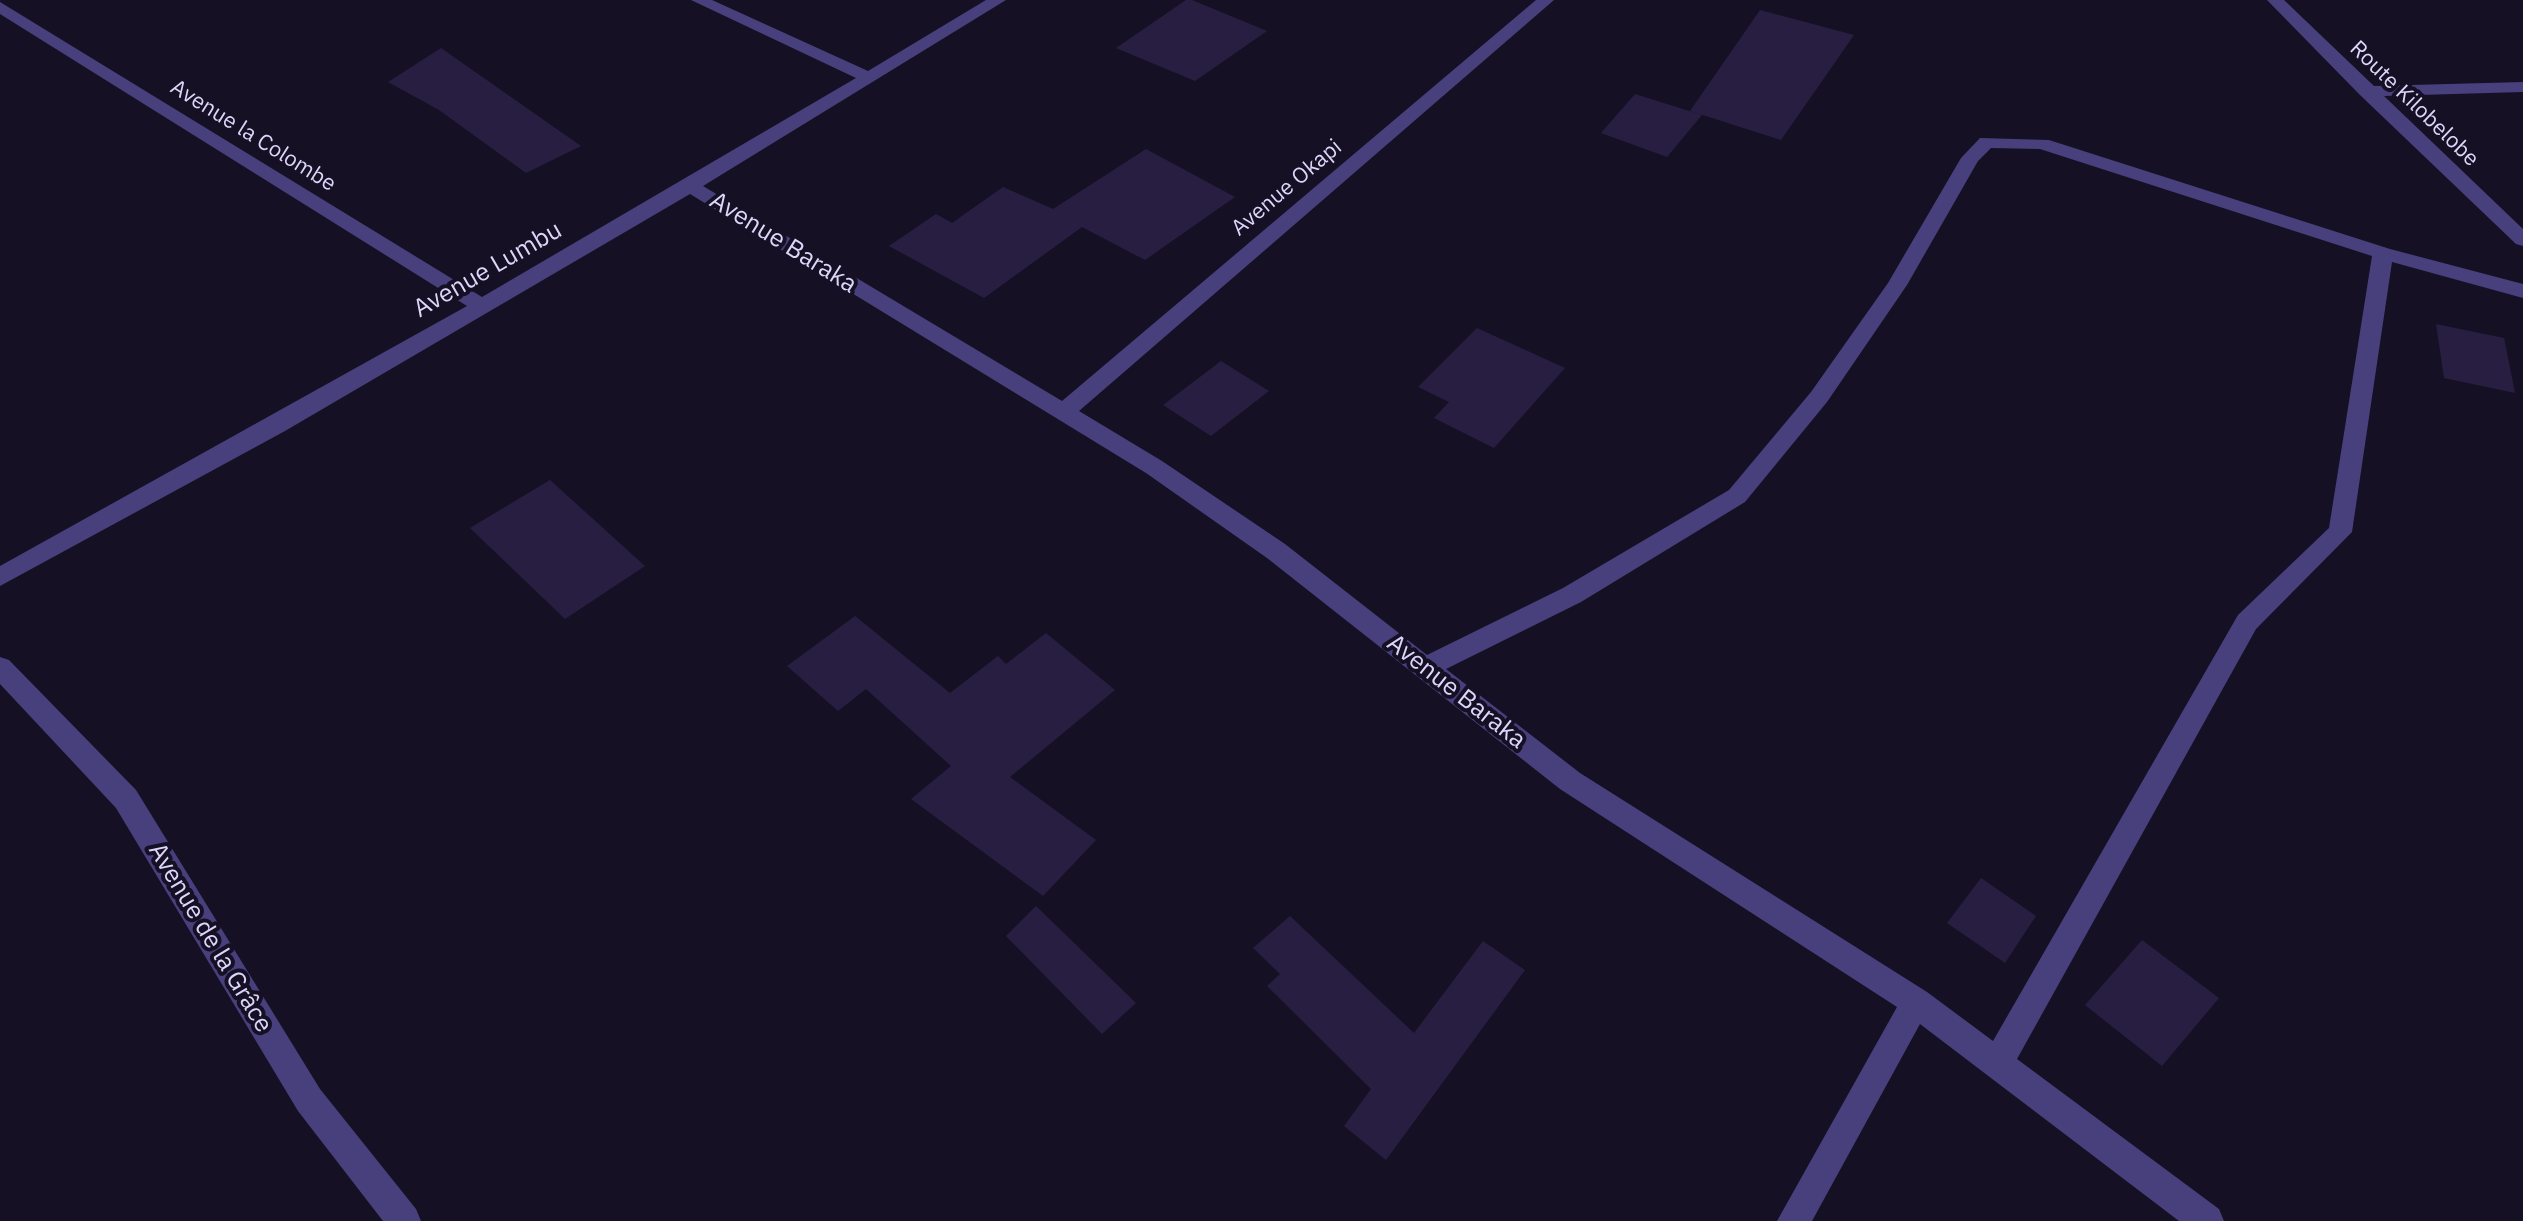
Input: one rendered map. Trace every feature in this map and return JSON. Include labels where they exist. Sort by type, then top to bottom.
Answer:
[{"type":"street","points":[[699,0],[871,79]]},
{"type":"street","name":"Avenue Lumbu","points":[[0,577],[277,424],[690,186],[998,0]]},
{"type":"street","name":"Avenue Okapi","points":[[1061,414],[1546,0]]},
{"type":"street","name":"Route Kilobelobe","points":[[2275,0],[2523,240]]},
{"type":"street","name":"Avenue la Colombe","points":[[0,6],[480,305]]},
{"type":"street","points":[[2366,91],[2523,87]]},
{"type":"street","points":[[1425,668],[1572,595],[1737,496],[1820,397],[1897,285],[1970,158],[1986,142],[2042,144],[2383,253],[2523,291]]},
{"type":"street","name":"Avenue Baraka","points":[[690,186],[1154,468],[1276,551],[1570,781],[1916,1002],[2207,1221]]},
{"type":"street","points":[[1998,1063],[2248,622],[2340,532],[2383,253]]},
{"type":"street","name":"Avenue de la Grâce","points":[[0,667],[126,799],[309,1100],[404,1221]]},
{"type":"street","points":[[1794,1221],[1916,1002]]},
{"type":"building","points":[[1186,0],[1267,31],[1195,81],[1116,48]]},
{"type":"building","points":[[1760,10],[1854,35],[1781,140],[1690,111]]},
{"type":"building","points":[[441,48],[581,146],[526,173],[439,110],[388,82]]},
{"type":"building","points":[[1635,94],[1702,115],[1667,157],[1601,133]]},
{"type":"building","points":[[1146,149],[1235,197],[1145,260],[1082,227],[984,298],[889,246],[936,214],[952,223],[1003,187],[1053,209]]},
{"type":"building","points":[[2436,324],[2504,338],[2515,393],[2444,378]]},
{"type":"building","points":[[1477,328],[1565,368],[1494,448],[1434,418],[1449,402],[1418,387]]},
{"type":"building","points":[[1221,361],[1269,391],[1211,436],[1163,405]]},
{"type":"building","points":[[550,480],[645,566],[565,619],[470,528]]},
{"type":"building","points":[[855,616],[950,693],[998,656],[1006,664],[1046,633],[1115,690],[1010,777],[1096,840],[1043,896],[911,799],[951,766],[866,689],[838,711],[787,666]]},
{"type":"building","points":[[1981,878],[2036,916],[2005,963],[1947,923]]},
{"type":"building","points":[[1036,906],[1136,1003],[1102,1034],[1006,936]]},
{"type":"building","points":[[1290,916],[1414,1033],[1483,941],[1525,970],[1386,1160],[1344,1126],[1371,1089],[1267,986],[1280,974],[1253,948]]},
{"type":"building","points":[[2142,940],[2219,998],[2162,1066],[2085,1005]]}]
